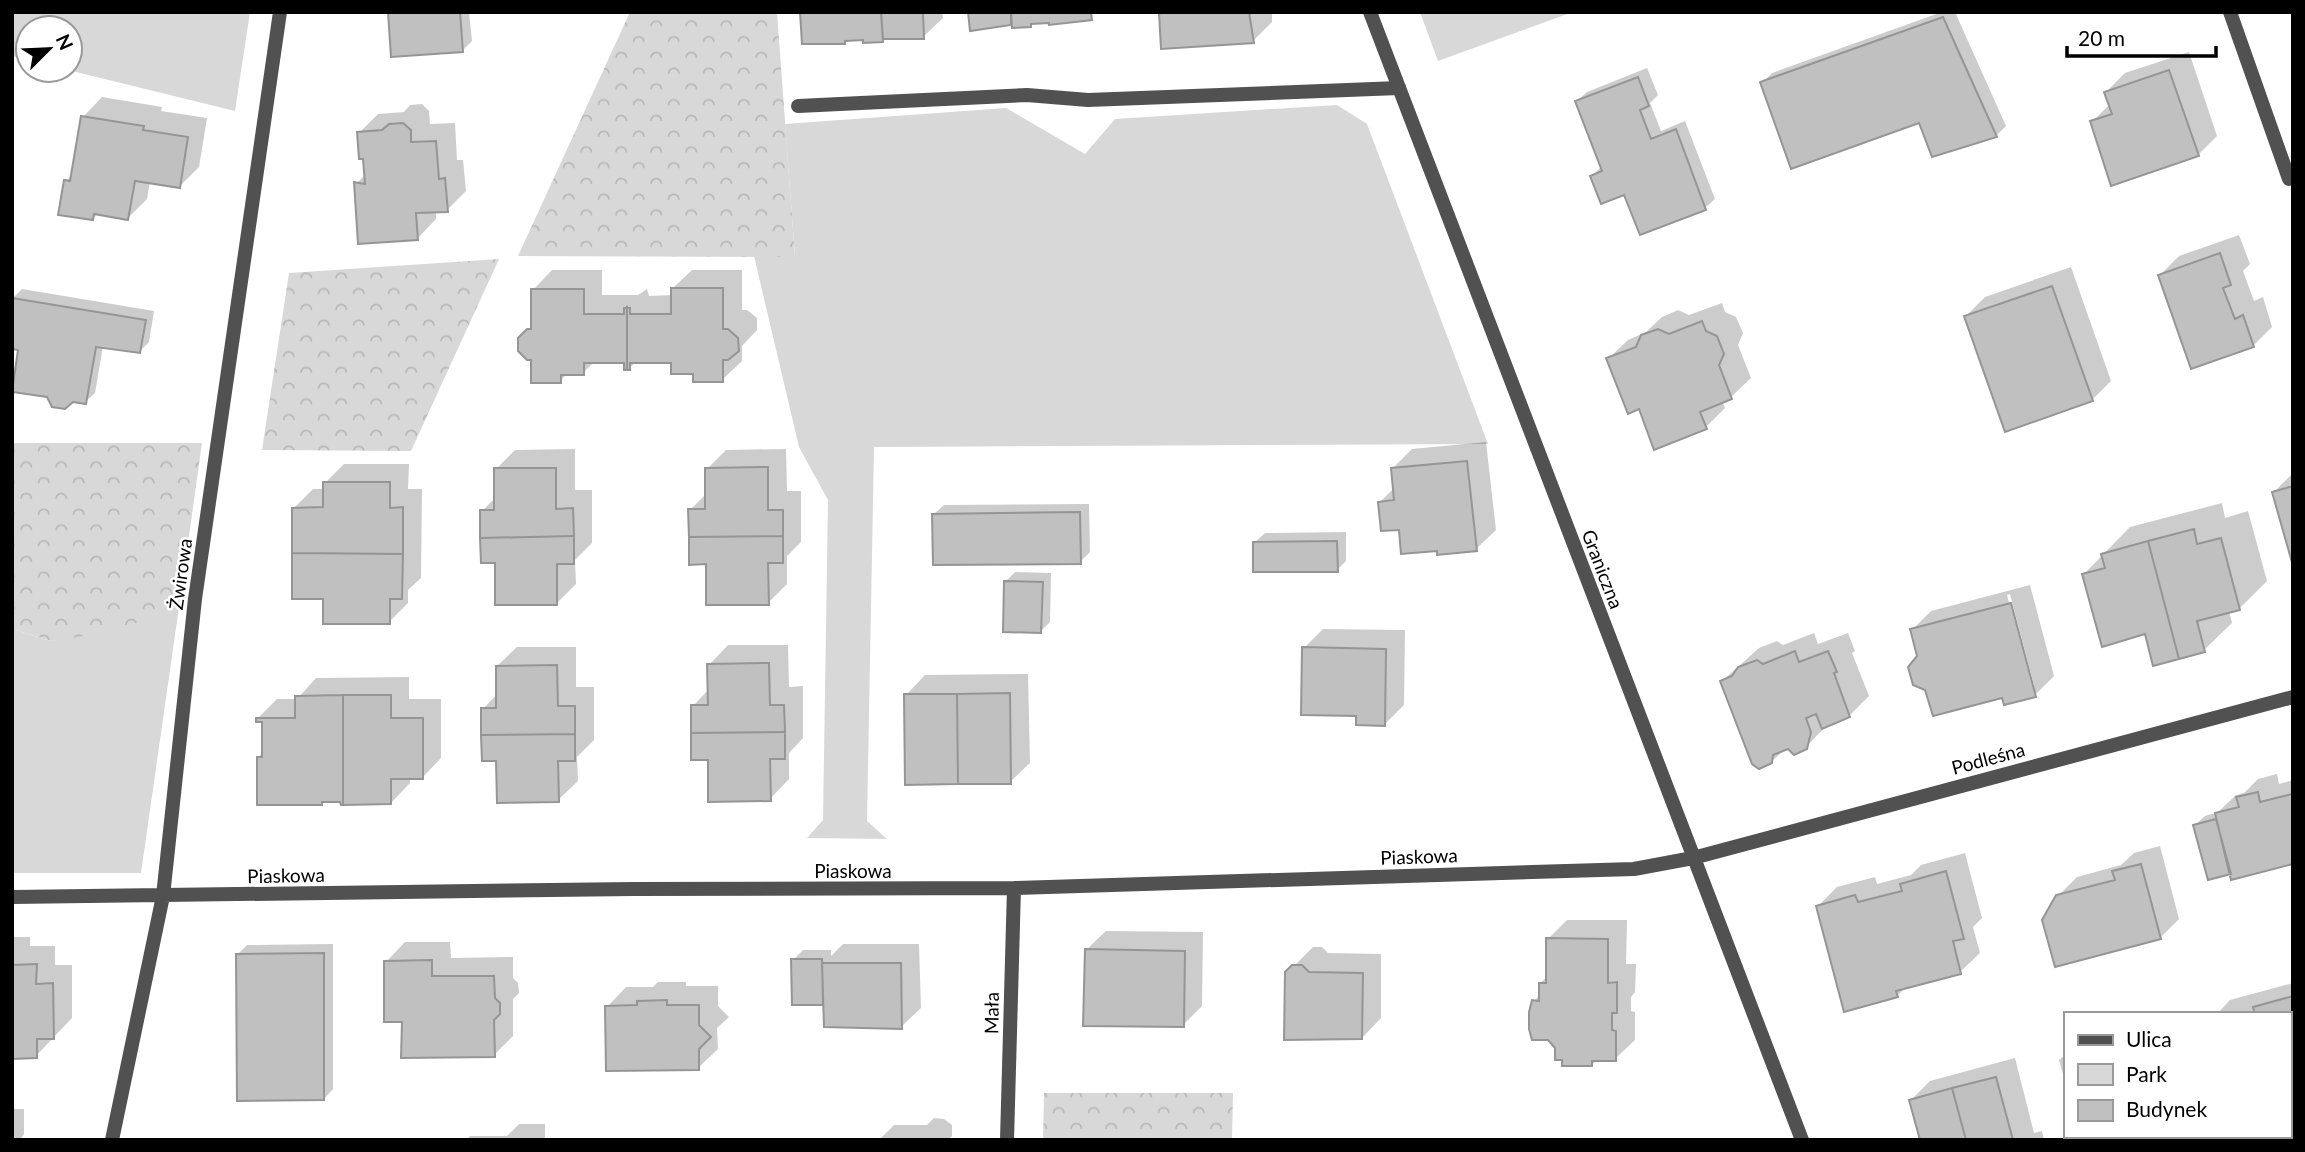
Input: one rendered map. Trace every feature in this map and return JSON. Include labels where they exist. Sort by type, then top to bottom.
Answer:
[{"type":"street","name":"Żwirowa","points":[[112,1140],[163,896],[195,599],[280,12]]},
{"type":"street","name":"Graniczna","points":[[1370,12],[1802,1140]]},
{"type":"street","points":[[2231,12],[2288,178]]},
{"type":"street","points":[[798,106],[1027,95],[1088,100],[1399,88]]},
{"type":"street","name":"Podleśna","points":[[1693,858],[2293,697]]},
{"type":"street","name":"Piaskowa","points":[[12,897],[634,889],[1014,888],[1634,869],[1693,858]]},
{"type":"street","name":"Mała","points":[[1007,1140],[1014,888]]},
{"type":"green space","points":[[12,12],[250,12],[235,111],[84,74],[84,14],[14,14],[12,56]]},
{"type":"green space","points":[[630,12],[777,12],[795,257],[518,256]]},
{"type":"green space","points":[[1420,12],[1573,12],[1438,61]]},
{"type":"green space","points":[[1337,105],[1367,124],[1488,444],[874,447],[867,821],[887,839],[807,838],[823,820],[828,500],[799,447],[754,256],[795,256],[785,124],[1006,108],[1085,154],[1115,119]]},
{"type":"green space","points":[[499,259],[411,451],[262,450],[289,273]]},
{"type":"green space","points":[[12,443],[202,443],[181,593],[155,614],[119,631],[51,641],[12,629]]},
{"type":"green space","points":[[181,593],[141,873],[12,873],[12,629],[51,641],[155,614]]},
{"type":"green space","points":[[1044,1093],[1233,1093],[1232,1140],[1043,1140]]},
{"type":"building","points":[[388,12],[460,12],[463,52],[391,57]]},
{"type":"building","points":[[800,12],[881,12],[883,42],[863,43],[863,40],[845,41],[845,44],[802,44]]},
{"type":"building","points":[[881,12],[923,12],[924,39],[883,39]]},
{"type":"building","points":[[968,12],[1011,12],[1011,25],[970,31]]},
{"type":"building","points":[[1011,12],[1091,12],[1092,20],[1012,28]]},
{"type":"building","points":[[1159,12],[1249,12],[1254,43],[1161,49]]},
{"type":"building","points":[[1943,17],[1997,137],[1932,157],[1919,123],[1791,169],[1760,82]]},
{"type":"building","points":[[2169,70],[2199,156],[2111,186],[2090,121],[2112,114],[2104,92]]},
{"type":"building","points":[[1638,77],[1649,106],[1640,110],[1651,139],[1676,129],[1706,210],[1640,235],[1624,195],[1601,204],[1590,176],[1602,171],[1575,101]]},
{"type":"building","points":[[81,116],[144,126],[143,130],[188,137],[180,188],[135,181],[128,220],[94,214],[93,220],[58,215],[64,180],[70,181]]},
{"type":"building","points":[[403,123],[411,130],[411,142],[436,141],[439,179],[445,178],[448,212],[416,213],[418,240],[358,244],[354,182],[365,184],[363,159],[359,159],[357,132],[382,130],[389,124]]},
{"type":"building","points":[[2220,253],[2231,285],[2223,288],[2235,319],[2243,315],[2254,347],[2191,369],[2158,275]]},
{"type":"building","points":[[2052,286],[2093,401],[2005,432],[1964,316]]},
{"type":"building","points":[[671,288],[723,288],[723,329],[728,329],[738,338],[739,351],[728,360],[723,360],[723,382],[693,382],[693,374],[671,374],[671,363],[630,363],[630,370],[627,370],[627,307],[630,308],[630,314],[671,314]]},
{"type":"building","points":[[531,289],[584,289],[584,314],[624,314],[624,308],[627,307],[627,370],[624,370],[624,363],[584,363],[584,375],[561,375],[561,383],[531,383],[531,360],[527,360],[518,351],[518,338],[527,329],[531,329]]},
{"type":"building","points":[[12,298],[146,320],[140,353],[96,347],[86,404],[73,402],[65,409],[52,407],[47,397],[12,392],[18,350],[12,349]]},
{"type":"building","points":[[1702,321],[1706,331],[1717,336],[1724,354],[1719,365],[1732,399],[1700,412],[1707,429],[1654,450],[1639,409],[1628,414],[1606,358],[1636,347],[1641,335],[1658,329],[1669,334]]},
{"type":"building","points":[[1467,461],[1477,551],[1437,555],[1437,551],[1401,554],[1399,530],[1381,531],[1378,502],[1394,500],[1391,468]]},
{"type":"building","points":[[768,467],[768,510],[783,510],[783,536],[689,537],[688,509],[705,509],[705,468]]},
{"type":"building","points":[[494,468],[556,468],[556,509],[573,508],[574,536],[480,538],[480,510],[494,510]]},
{"type":"building","points":[[323,482],[390,482],[390,508],[403,507],[403,554],[292,553],[292,508],[323,507]]},
{"type":"building","points":[[2293,486],[2293,566],[2272,492]]},
{"type":"building","points":[[1080,512],[1081,564],[933,565],[932,514]]},
{"type":"building","points":[[2194,529],[2197,544],[2221,538],[2240,610],[2197,621],[2205,652],[2179,659],[2148,541]]},
{"type":"building","points":[[574,536],[574,564],[557,564],[557,605],[495,605],[495,563],[481,563],[480,538]]},
{"type":"building","points":[[783,536],[783,563],[768,563],[769,605],[706,605],[706,564],[689,565],[689,537]]},
{"type":"building","points":[[1337,541],[1338,572],[1253,572],[1253,542]]},
{"type":"building","points":[[2148,541],[2179,659],[2153,666],[2145,634],[2102,647],[2082,574],[2105,568],[2101,554]]},
{"type":"building","points":[[292,553],[403,554],[402,599],[390,599],[390,624],[323,624],[323,599],[292,599]]},
{"type":"building","points":[[1004,581],[1043,582],[1041,633],[1003,632]]},
{"type":"building","points":[[2011,603],[2036,697],[2004,705],[2002,698],[1933,716],[1925,690],[1913,685],[1908,667],[1917,656],[1910,629]]},
{"type":"building","points":[[1302,647],[1386,649],[1385,726],[1356,725],[1356,716],[1301,715]]},
{"type":"building","points":[[1795,651],[1799,662],[1828,651],[1850,717],[1822,729],[1816,714],[1806,718],[1811,732],[1807,749],[1794,755],[1788,749],[1773,755],[1772,763],[1759,769],[1752,764],[1720,681],[1732,676],[1738,667],[1757,660],[1763,664]]},
{"type":"building","points":[[769,663],[770,705],[784,705],[785,732],[691,733],[691,705],[708,705],[707,664]]},
{"type":"building","points":[[557,665],[558,706],[575,706],[575,734],[481,735],[481,708],[496,708],[496,666]]},
{"type":"building","points":[[1010,693],[1011,784],[958,784],[957,694]]},
{"type":"building","points":[[904,694],[957,694],[958,784],[905,785]]},
{"type":"building","points":[[343,695],[391,695],[391,718],[423,718],[423,779],[391,779],[391,804],[343,805]]},
{"type":"building","points":[[343,695],[343,805],[340,802],[322,802],[322,805],[257,805],[257,757],[262,757],[262,722],[256,722],[256,718],[295,718],[295,696]]},
{"type":"building","points":[[785,732],[785,759],[770,759],[771,801],[708,802],[708,760],[691,760],[691,733]]},
{"type":"building","points":[[575,734],[575,761],[558,761],[559,802],[497,803],[496,761],[482,761],[481,735]]},
{"type":"building","points":[[2258,792],[2260,802],[2292,794],[2293,864],[2231,880],[2215,813],[2239,807],[2236,797]]},
{"type":"building","points":[[2216,819],[2231,874],[2208,880],[2193,825]]},
{"type":"building","points":[[2141,864],[2161,939],[2055,967],[2042,920],[2056,895],[2115,880],[2112,871]]},
{"type":"building","points":[[1946,871],[1964,939],[1953,941],[1961,974],[1896,991],[1898,997],[1844,1012],[1816,906],[1855,895],[1858,902],[1902,891],[1900,884]]},
{"type":"building","points":[[1546,938],[1608,939],[1608,983],[1617,982],[1617,1013],[1612,1013],[1612,1030],[1616,1031],[1616,1061],[1592,1061],[1592,1066],[1562,1066],[1562,1060],[1555,1060],[1555,1048],[1548,1040],[1532,1040],[1529,1012],[1532,1000],[1539,1001],[1539,983],[1546,983]]},
{"type":"building","points":[[1085,949],[1185,951],[1184,1027],[1083,1026]]},
{"type":"building","points":[[324,953],[324,1100],[237,1101],[236,954]]},
{"type":"building","points":[[791,959],[822,959],[823,1005],[792,1005]]},
{"type":"building","points":[[432,960],[432,976],[494,976],[495,998],[500,1003],[500,1014],[494,1020],[495,1057],[401,1058],[402,1022],[384,1022],[384,961]]},
{"type":"building","points":[[822,963],[901,963],[902,1029],[824,1027]]},
{"type":"building","points":[[37,964],[36,984],[53,983],[54,1039],[37,1039],[37,1058],[12,1059],[12,965]]},
{"type":"building","points":[[1292,965],[1302,965],[1309,972],[1363,973],[1362,1039],[1284,1040],[1285,972]]},
{"type":"building","points":[[2293,996],[2293,1099],[2291,1012],[2254,1012],[2253,1007]]},
{"type":"building","points":[[667,1000],[667,1005],[699,1005],[699,1025],[711,1037],[699,1049],[699,1070],[606,1071],[605,1006]]},
{"type":"building","points":[[1996,1077],[2013,1140],[1966,1140],[1952,1088]]},
{"type":"building","points":[[1952,1088],[1966,1140],[1920,1140],[1909,1100]]},
{"type":"building","points":[[2071,1138],[2125,1138],[2125,1140]]},
{"type":"building","points":[[2149,1138],[2180,1140],[2150,1140]]}]
